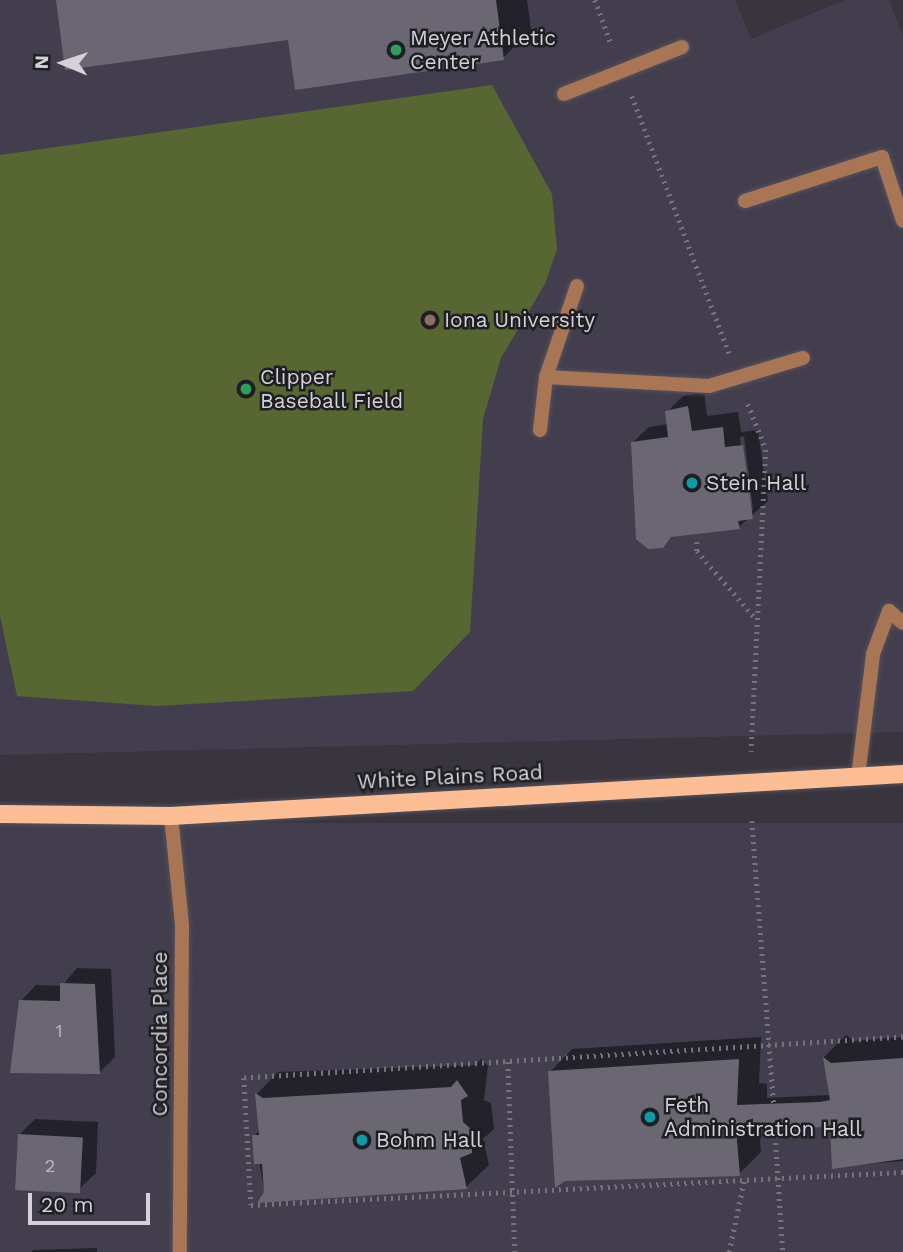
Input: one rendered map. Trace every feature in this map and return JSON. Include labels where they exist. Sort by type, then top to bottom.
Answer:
[{"type":"main road","name":"White Plains Road","points":[[0,814],[170,816],[903,774]]},
{"type":"street","points":[[564,94],[682,47]]},
{"type":"street","points":[[745,201],[882,157],[903,221]]},
{"type":"street","points":[[540,430],[545,377],[577,286]]},
{"type":"street","points":[[545,377],[709,386],[803,358]]},
{"type":"street","points":[[858,777],[873,654],[889,611],[903,623]]},
{"type":"street","name":"Concordia Place","points":[[170,816],[182,925],[180,1252]]},
{"type":"path","points":[[697,542],[697,551],[758,621]]},
{"type":"path","points":[[752,821],[774,1104]]},
{"type":"path","points":[[903,1037],[244,1078],[251,1205],[903,1172]]},
{"type":"path","points":[[508,1062],[515,1252]]},
{"type":"path","points":[[775,1129],[783,1252]]},
{"type":"path","points":[[729,1252],[744,1180]]},
{"type":"shaded area","name":"Iona University","points":[[0,0],[735,0],[751,39],[845,0],[889,0],[903,37],[903,732],[0,755]]},
{"type":"shaded area","points":[[0,823],[903,823],[903,1252],[0,1252]]},
{"type":"green space","name":"Clipper Baseball Field","points":[[492,85],[552,194],[557,249],[545,284],[501,358],[483,419],[470,632],[413,691],[157,706],[17,696],[0,616],[0,155]]},
{"type":"building","name":"Meyer Athletic Center","points":[[56,0],[496,0],[504,60],[295,90],[288,40],[65,70]]},
{"type":"building","name":"Stein Hall","points":[[688,406],[692,431],[723,427],[725,447],[743,445],[753,519],[738,521],[740,529],[671,537],[663,548],[648,549],[636,539],[631,442],[668,437],[665,411]]},
{"type":"building","points":[[60,983],[95,984],[100,1074],[10,1073],[19,1000],[60,1001]]},
{"type":"building","name":"Feth Administration Hall","points":[[823,1057],[831,1063],[903,1058],[903,1159],[832,1169],[830,1127],[736,1129],[740,1176],[565,1181],[555,1188],[548,1071],[739,1059],[737,1105],[820,1102],[830,1100]]},
{"type":"building","name":"Bohm Hall","points":[[457,1080],[468,1096],[461,1100],[463,1122],[472,1130],[472,1153],[460,1158],[467,1189],[257,1203],[264,1192],[262,1164],[254,1164],[252,1135],[259,1135],[255,1093],[263,1098],[451,1087]]},
{"type":"building","points":[[18,1134],[83,1137],[80,1193],[15,1190]]},
{"type":"place","name":"Meyer Athletic Center","points":[[396,50]]},
{"type":"place","name":"Iona University","points":[[430,320]]},
{"type":"place","name":"Clipper Baseball Field","points":[[246,389]]},
{"type":"place","name":"Stein Hall","points":[[692,483]]},
{"type":"place","name":"Feth Administration Hall","points":[[650,1117]]},
{"type":"place","name":"Bohm Hall","points":[[362,1140]]}]
